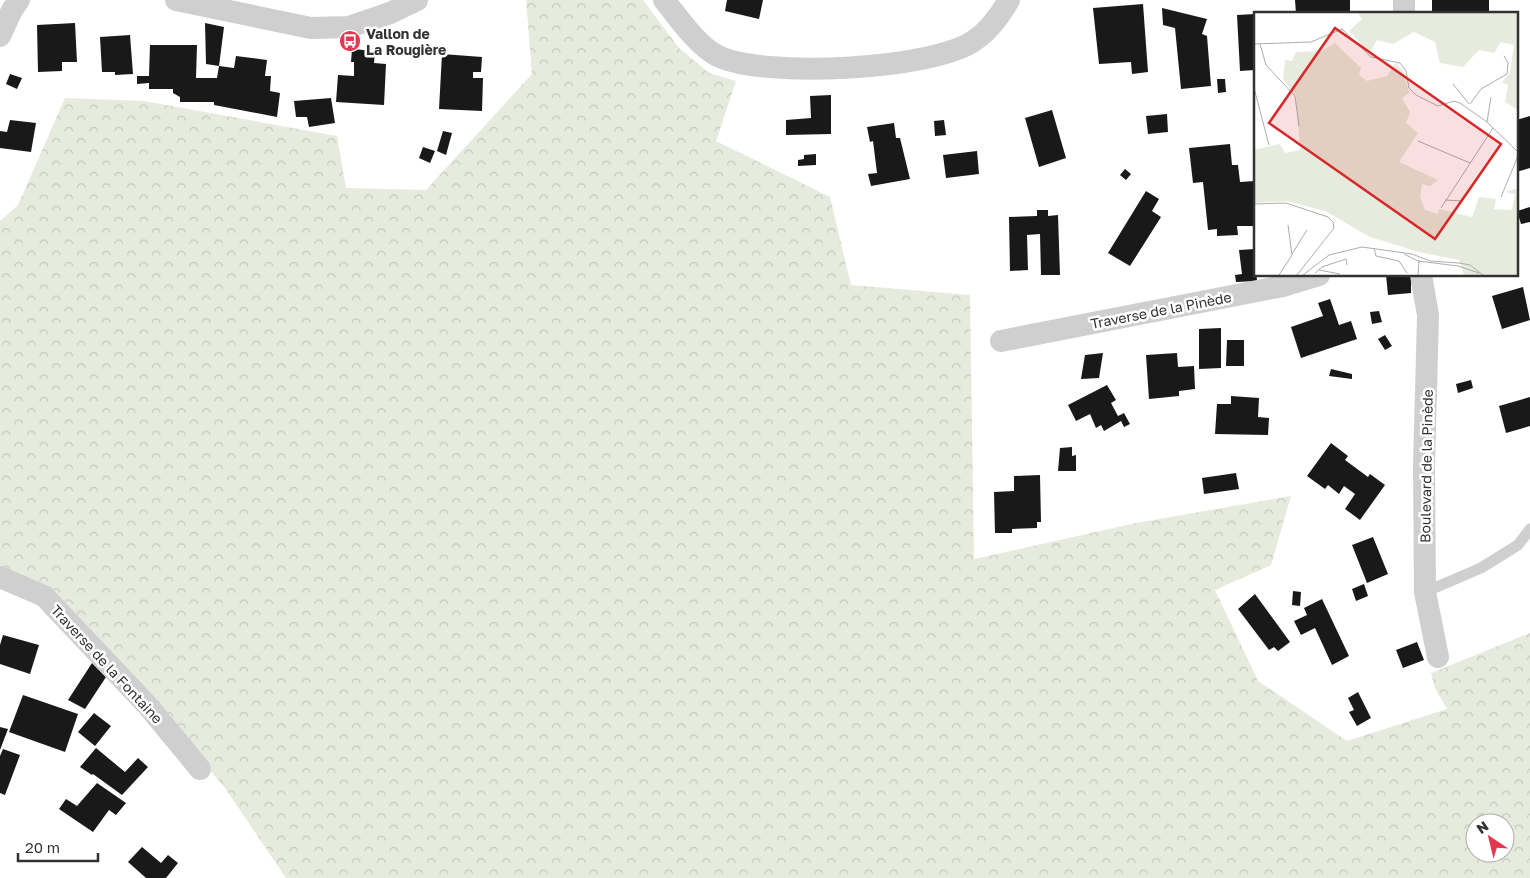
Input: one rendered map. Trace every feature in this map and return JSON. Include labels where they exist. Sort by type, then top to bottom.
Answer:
[{"type":"street","points":[[0,36],[12,10],[19,0]]},
{"type":"street","points":[[176,0],[311,28],[349,27],[390,14],[417,0]]},
{"type":"street","points":[[664,0],[688,30],[715,55],[743,65],[791,68],[854,68],[938,56],[974,41],[996,21],[1009,0]]},
{"type":"street","name":"Traverse de la Pinède","points":[[1001,341],[1282,286],[1316,276]]},
{"type":"street","name":"Boulevard de la Pinède","points":[[1421,276],[1428,315],[1424,466],[1425,592],[1438,657]]},
{"type":"street","name":"Traverse de la Fontaine","points":[[0,577],[44,596],[148,706],[200,769]]},
{"type":"lane","points":[[1425,592],[1481,568],[1518,545],[1530,529]]},
{"type":"green space","points":[[526,0],[643,0],[679,48],[709,73],[736,81],[716,141],[830,197],[851,285],[970,295],[974,559],[1136,523],[1291,496],[1271,565],[1215,590],[1258,681],[1347,741],[1447,709],[1435,688],[1431,673],[1530,633],[1530,878],[286,878],[225,788],[106,648],[0,570],[0,221],[18,205],[65,98],[144,101],[337,136],[346,188],[426,190],[532,74]]},
{"type":"building","points":[[727,0],[763,0],[759,19],[725,11]]},
{"type":"building","points":[[1295,0],[1350,0],[1350,12],[1296,12]]},
{"type":"building","points":[[1432,0],[1489,0],[1489,12],[1432,12]]},
{"type":"building","points":[[1143,4],[1148,72],[1132,74],[1131,62],[1099,64],[1093,8]]},
{"type":"building","points":[[1162,8],[1207,19],[1202,34],[1207,36],[1211,86],[1181,89],[1175,28],[1163,25]]},
{"type":"building","points":[[1254,14],[1254,70],[1240,71],[1237,15]]},
{"type":"building","points":[[75,23],[77,62],[62,62],[62,71],[38,72],[37,25]]},
{"type":"building","points":[[205,23],[224,27],[219,66],[206,64]]},
{"type":"building","points":[[130,35],[133,74],[115,75],[115,72],[102,72],[100,37]]},
{"type":"building","points":[[150,45],[197,45],[196,78],[217,78],[219,66],[234,68],[236,56],[267,60],[265,76],[271,76],[270,91],[280,93],[277,117],[214,105],[214,102],[180,102],[180,97],[173,93],[173,89],[149,89],[149,83],[137,84],[137,76],[149,76]]},
{"type":"building","points":[[352,49],[375,51],[374,63],[386,64],[384,105],[336,102],[338,75],[354,76],[354,62],[351,62]]},
{"type":"building","points":[[442,54],[482,57],[481,72],[473,72],[473,78],[483,78],[482,111],[439,109]]},
{"type":"building","points":[[10,74],[22,78],[17,89],[6,84]]},
{"type":"building","points":[[1217,79],[1225,79],[1226,92],[1218,93]]},
{"type":"building","points":[[831,95],[831,134],[786,135],[786,120],[811,118],[810,96]]},
{"type":"building","points":[[331,98],[335,123],[309,127],[307,117],[296,117],[294,101]]},
{"type":"building","points":[[1052,110],[1066,158],[1039,167],[1025,118]]},
{"type":"building","points":[[1167,114],[1168,132],[1148,134],[1146,116]]},
{"type":"building","points":[[1530,116],[1530,168],[1518,171],[1518,119]]},
{"type":"building","points":[[10,120],[36,123],[31,152],[0,148],[0,131],[7,132]]},
{"type":"building","points":[[944,120],[946,135],[935,136],[934,121]]},
{"type":"building","points":[[894,123],[896,138],[900,138],[910,179],[871,186],[868,174],[877,173],[873,141],[870,142],[867,127]]},
{"type":"building","points":[[443,131],[452,133],[446,155],[437,151]]},
{"type":"building","points":[[1230,144],[1232,165],[1238,165],[1240,182],[1254,181],[1254,226],[1237,226],[1238,235],[1217,236],[1217,229],[1208,230],[1203,182],[1193,183],[1189,148]]},
{"type":"building","points":[[423,147],[435,151],[430,163],[419,158]]},
{"type":"building","points":[[977,151],[979,174],[946,178],[943,155]]},
{"type":"building","points":[[816,154],[816,165],[798,166],[798,160],[804,159],[804,155]]},
{"type":"building","points":[[1125,169],[1131,174],[1126,180],[1120,175]]},
{"type":"building","points":[[1146,191],[1159,199],[1152,211],[1161,217],[1130,266],[1108,253]]},
{"type":"building","points":[[1530,207],[1530,222],[1521,224],[1518,211]]},
{"type":"building","points":[[1037,210],[1048,210],[1048,216],[1058,215],[1060,275],[1041,275],[1040,234],[1027,235],[1028,270],[1010,271],[1009,217],[1037,216]]},
{"type":"building","points":[[1254,249],[1254,276],[1257,276],[1257,281],[1236,282],[1235,275],[1242,274],[1239,250]]},
{"type":"building","points":[[1386,276],[1411,276],[1411,293],[1388,295]]},
{"type":"building","points":[[1523,287],[1530,320],[1502,329],[1492,296]]},
{"type":"building","points":[[1330,299],[1339,325],[1351,321],[1357,339],[1301,358],[1291,327],[1323,316],[1318,303]]},
{"type":"building","points":[[1379,311],[1382,322],[1372,324],[1370,312]]},
{"type":"building","points":[[1221,328],[1221,368],[1199,369],[1199,329]]},
{"type":"building","points":[[1385,335],[1392,346],[1385,350],[1378,339]]},
{"type":"building","points":[[1227,340],[1244,340],[1244,366],[1226,366]]},
{"type":"building","points":[[1103,353],[1099,378],[1081,379],[1085,355]]},
{"type":"building","points":[[1177,353],[1178,367],[1194,366],[1195,389],[1179,391],[1179,396],[1149,399],[1146,355]]},
{"type":"building","points":[[1331,369],[1352,374],[1352,379],[1329,376]]},
{"type":"building","points":[[1471,380],[1473,388],[1458,393],[1456,384]]},
{"type":"building","points":[[1107,385],[1116,400],[1111,403],[1118,416],[1124,413],[1130,424],[1124,427],[1121,421],[1104,431],[1101,425],[1096,428],[1090,414],[1076,421],[1068,405]]},
{"type":"building","points":[[1231,396],[1259,398],[1258,417],[1269,418],[1268,435],[1215,434],[1217,404],[1231,404]]},
{"type":"building","points":[[1530,397],[1530,426],[1506,433],[1499,406]]},
{"type":"building","points":[[1331,443],[1348,456],[1345,460],[1368,477],[1370,474],[1385,485],[1360,520],[1345,509],[1355,494],[1344,486],[1339,494],[1328,485],[1325,489],[1307,476]]},
{"type":"building","points":[[1072,447],[1072,456],[1076,455],[1076,471],[1058,471],[1060,448]]},
{"type":"building","points":[[1236,473],[1239,489],[1204,494],[1202,478]]},
{"type":"building","points":[[1040,475],[1041,522],[1037,522],[1037,528],[1012,529],[1012,533],[995,533],[994,492],[1014,491],[1014,476]]},
{"type":"building","points":[[1373,537],[1388,574],[1367,583],[1352,545]]},
{"type":"building","points":[[1364,584],[1368,596],[1356,601],[1352,589]]},
{"type":"building","points":[[1293,591],[1301,592],[1300,606],[1292,605]]},
{"type":"building","points":[[1255,594],[1290,642],[1278,651],[1274,647],[1269,650],[1238,609]]},
{"type":"building","points":[[1322,599],[1349,656],[1332,665],[1315,628],[1301,635],[1294,621],[1307,615],[1304,608]]},
{"type":"building","points":[[3,635],[39,645],[30,674],[0,664],[0,645]]},
{"type":"building","points":[[1417,642],[1424,660],[1403,668],[1396,650]]},
{"type":"building","points":[[92,663],[106,677],[85,709],[68,700]]},
{"type":"building","points":[[1358,692],[1371,718],[1357,726],[1349,712],[1354,710],[1348,698]]},
{"type":"building","points":[[23,695],[78,714],[65,752],[9,732]]},
{"type":"building","points":[[94,713],[111,726],[95,746],[78,732]]},
{"type":"building","points":[[0,727],[8,729],[0,750]]},
{"type":"building","points":[[96,748],[125,772],[138,758],[148,767],[122,795],[80,767]]},
{"type":"building","points":[[3,749],[20,755],[5,795],[0,793],[0,756]]},
{"type":"building","points":[[97,783],[126,803],[116,815],[109,810],[93,832],[59,809],[66,799],[77,806]]},
{"type":"building","points":[[142,847],[161,863],[168,855],[178,863],[166,878],[146,878],[128,862]]},
{"type":"place","name":"Vallon de La Rougière","points":[[350,41]]}]
